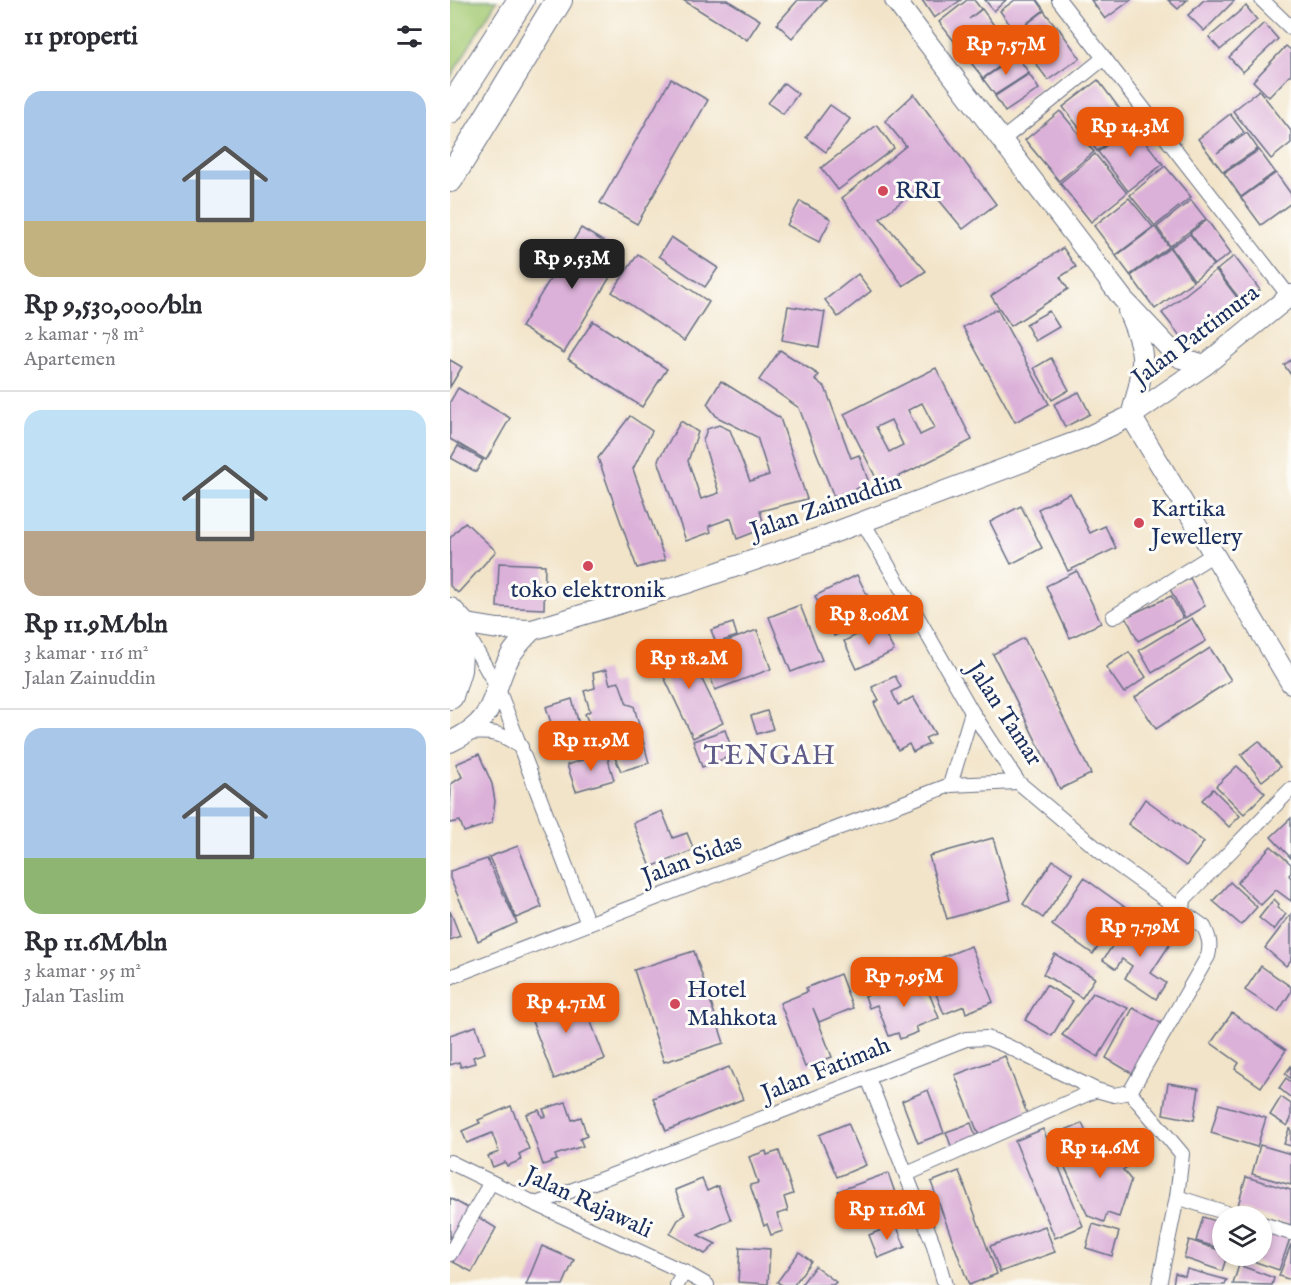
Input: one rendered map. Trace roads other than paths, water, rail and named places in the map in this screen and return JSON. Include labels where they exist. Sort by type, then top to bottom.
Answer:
[{"type":"highway","points":[[450,110],[520,0]]},
{"type":"highway","points":[[450,179],[559,0]]},
{"type":"highway","points":[[450,696],[458,670],[455,617]]},
{"type":"street","points":[[895,0],[1124,299],[1172,351],[1181,358],[1205,365]]},
{"type":"street","points":[[1059,0],[1290,295]]},
{"type":"street","points":[[1262,0],[1291,28]]},
{"type":"street","points":[[1002,140],[1104,58]]},
{"type":"street","name":"Jalan Pattimura","points":[[1131,416],[1205,365],[1290,295]]},
{"type":"street","points":[[1124,299],[1138,334],[1142,355],[1141,374],[1131,416],[1288,672]]},
{"type":"street","name":"Jalan Zainuddin","points":[[455,617],[498,629],[532,630],[684,584],[864,522],[1072,444],[1131,416]]},
{"type":"street","name":"Jalan Tamar","points":[[864,522],[972,712],[1018,782],[1108,858],[1183,910],[1204,927],[1209,936],[1208,956],[1130,1092]]},
{"type":"street","points":[[1113,617],[1214,554]]},
{"type":"street","points":[[455,617],[498,689],[588,924]]},
{"type":"street","points":[[450,742],[468,733],[482,721],[488,712],[510,657],[532,630]]},
{"type":"street","points":[[950,785],[972,712]]},
{"type":"street","points":[[468,733],[498,733],[521,747]]},
{"type":"street","name":"Jalan Sidas","points":[[450,977],[950,785],[1018,782]]},
{"type":"street","points":[[1183,910],[1184,899],[1291,789]]},
{"type":"street","name":"Jalan Fatimah","points":[[536,1204],[966,1039],[987,1038],[1096,1090],[1114,1095],[1130,1092]]},
{"type":"street","points":[[868,1078],[933,1243],[945,1285]]},
{"type":"street","points":[[907,1174],[1096,1090]]},
{"type":"street","points":[[1130,1092],[1182,1154],[1183,1160],[1160,1285]]},
{"type":"street","name":"Jalan Rajawali","points":[[450,1162],[707,1285]]},
{"type":"street","points":[[450,1254],[490,1182]]},
{"type":"street","points":[[1178,1197],[1212,1208]]},
{"type":"street","points":[[1272,1227],[1291,1233]]},
{"type":"street","points":[[677,1285],[684,1272]]},
{"type":"place","name":"RRI","points":[[883,191]]},
{"type":"place","name":"Kartika Jewellery","points":[[1139,523]]},
{"type":"place","name":"toko elektronik","points":[[588,566]]},
{"type":"place","name":"Hotel Mahkota","points":[[675,1004]]},
{"type":"district","name":"TENGAH","points":[[770,757]]}]
